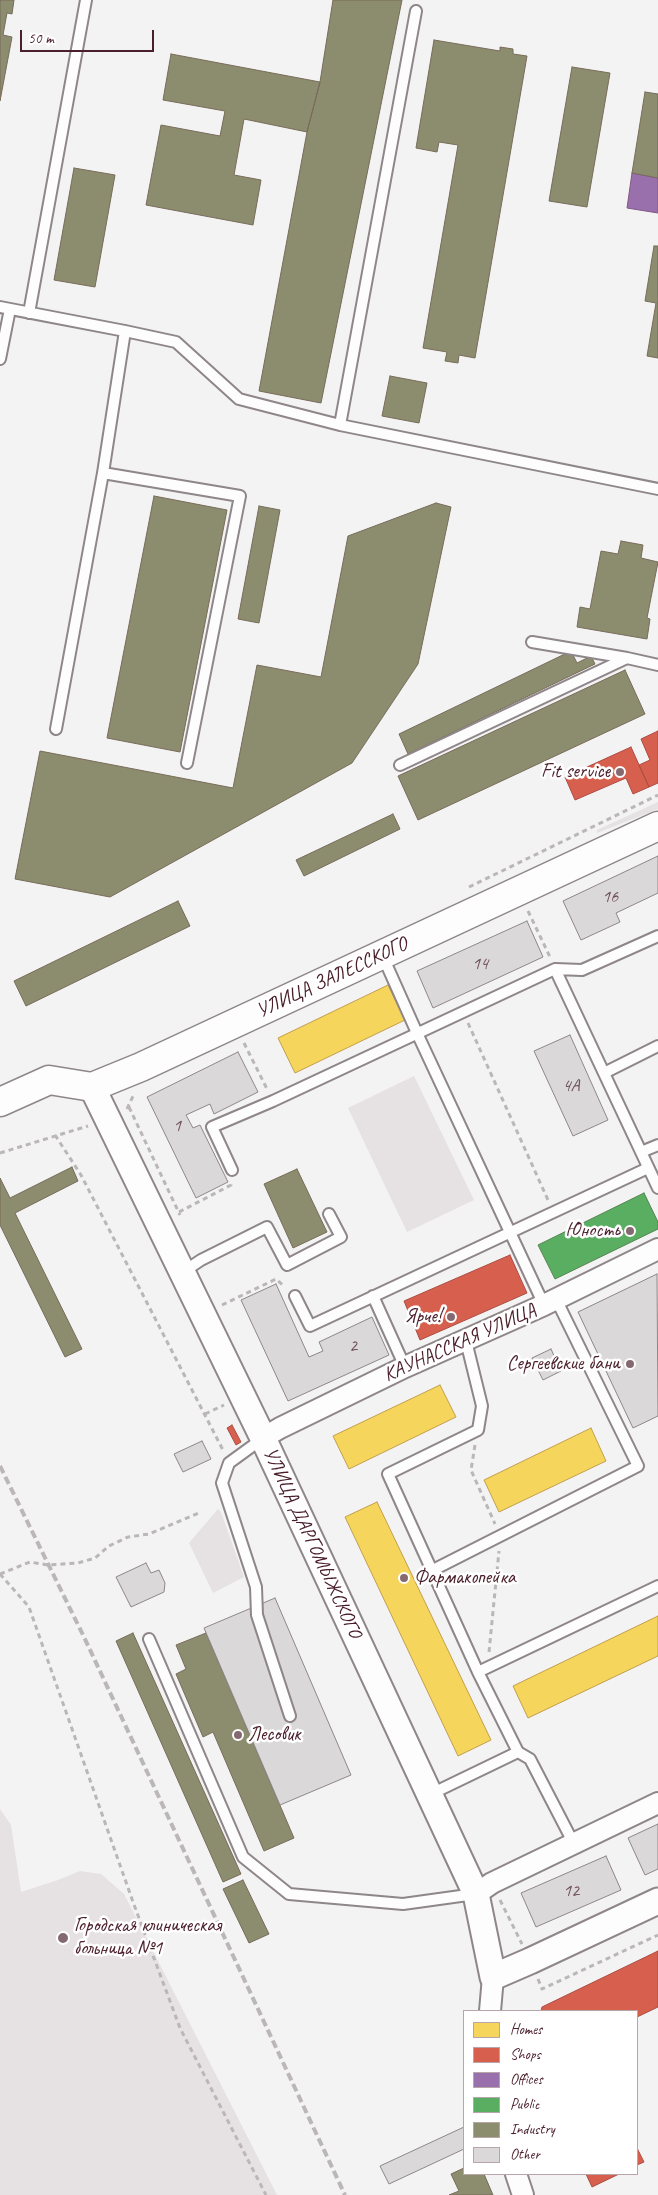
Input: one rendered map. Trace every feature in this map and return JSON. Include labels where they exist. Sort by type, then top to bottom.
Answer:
[{"type":"main road","name":"УЛИЦА ЗАЛЕССКОГО","points":[[92,1087],[142,1067],[658,826]]},
{"type":"main road","points":[[0,1102],[49,1080],[92,1087]]},
{"type":"street","name":"УЛИЦА ДАРГОМЫЖСКОГО","points":[[92,1087],[263,1438],[431,1794],[484,1889],[492,1977],[490,2010]]},
{"type":"street","name":"КАУНАССКАЯ УЛИЦА","points":[[263,1438],[406,1367],[550,1302],[658,1249]]},
{"type":"street","points":[[484,1889],[658,1803]]},
{"type":"street","points":[[492,1977],[658,1900]]},
{"type":"street","points":[[516,2175],[523,2195]]},
{"type":"lane","points":[[29,313],[86,0]]},
{"type":"lane","points":[[340,424],[416,10]]},
{"type":"lane","points":[[0,359],[5,308],[125,331],[176,342],[239,399],[340,424],[658,489]]},
{"type":"lane","points":[[56,729],[103,473],[125,331]]},
{"type":"lane","points":[[103,473],[240,496],[187,763]]},
{"type":"lane","points":[[532,642],[658,665]]},
{"type":"lane","points":[[400,766],[627,658]]},
{"type":"lane","points":[[232,1170],[212,1127],[274,1101],[555,969],[582,970],[658,936]]},
{"type":"lane","points":[[388,968],[509,1233],[550,1302],[638,1466],[433,1570]]},
{"type":"lane","points":[[555,969],[658,1188]]},
{"type":"lane","points":[[604,1074],[658,1046]]},
{"type":"lane","points":[[641,1152],[658,1144]]},
{"type":"lane","points":[[295,1296],[310,1326],[648,1168]]},
{"type":"lane","points":[[183,1272],[201,1260],[267,1227],[286,1265],[341,1237],[329,1214]]},
{"type":"lane","points":[[374,1296],[406,1367]]},
{"type":"lane","points":[[466,1341],[482,1406],[478,1430],[388,1474],[478,1672],[518,1752],[530,1759],[574,1844]]},
{"type":"lane","points":[[263,1438],[229,1463],[222,1483],[256,1588],[256,1615],[290,1716]]},
{"type":"lane","points":[[478,1672],[658,1586]]},
{"type":"lane","points":[[149,1638],[243,1857],[289,1894],[404,1904],[484,1889]]},
{"type":"lane","points":[[431,1794],[518,1752]]},
{"type":"path","points":[[528,910],[555,969]]},
{"type":"path","points":[[462,1012],[553,1211]]},
{"type":"path","points":[[240,1036],[274,1101]]},
{"type":"path","points":[[129,1107],[182,1220]]},
{"type":"path","points":[[55,1135],[81,1175],[229,1463]]},
{"type":"path","points":[[179,1212],[231,1185],[232,1170]]},
{"type":"path","points":[[222,1306],[276,1280],[295,1296]]},
{"type":"path","points":[[218,1296],[226,1314]]},
{"type":"path","points":[[199,1513],[149,1534],[128,1537],[109,1546],[95,1558],[78,1563],[48,1565],[30,1562],[0,1574],[29,1607],[129,1893],[180,2028],[266,2195]]},
{"type":"path","points":[[484,1889],[530,1961],[542,1989],[658,1935]]},
{"type":"shaded area","points":[[658,802],[658,809],[597,833],[597,830]]},
{"type":"shaded area","points":[[414,1076],[474,1200],[407,1232],[348,1108]]},
{"type":"shaded area","points":[[218,1509],[221,1512],[244,1577],[213,1593],[189,1543]]},
{"type":"shaded area","name":"Городская клиническая больница №1","points":[[0,1809],[11,1825],[21,1892],[80,1871],[101,1874],[124,1894],[277,2195],[0,2195]]},
{"type":"building: Homes","points":[[388,985],[405,1020],[295,1073],[278,1038]]},
{"type":"building: Homes","points":[[440,1385],[456,1417],[349,1469],[333,1436]]},
{"type":"building: Homes","points":[[591,1428],[606,1461],[499,1512],[484,1480]]},
{"type":"building: Homes","points":[[377,1502],[491,1740],[458,1756],[345,1517]]},
{"type":"building: Homes","points":[[658,1616],[658,1656],[528,1718],[513,1686]]},
{"type":"building: Shops","points":[[658,731],[658,783],[649,787],[639,765],[650,760],[641,739]]},
{"type":"building: Shops","points":[[631,747],[649,787],[633,794],[626,778],[575,800],[565,777]]},
{"type":"building: Shops","points":[[510,1255],[527,1293],[420,1340],[404,1301]]},
{"type":"building: Shops","points":[[232,1425],[241,1442],[236,1445],[227,1428]]},
{"type":"building: Shops","points":[[658,1951],[658,2007],[638,2017],[638,2010],[541,2010],[542,2007]]},
{"type":"building: Shops","points":[[638,2150],[644,2162],[638,2165]]},
{"type":"building: Shops","points":[[586,2175],[617,2175],[592,2187]]},
{"type":"building: Offices","points":[[632,173],[658,178],[658,213],[627,208]]},
{"type":"building: Public","points":[[644,1193],[658,1222],[658,1229],[555,1279],[538,1245]]},
{"type":"building: Industry","points":[[0,0],[14,0],[12,14],[7,13],[3,35],[12,37],[0,101]]},
{"type":"building: Industry","points":[[333,0],[402,0],[321,403],[259,391],[307,132],[320,82]]},
{"type":"building: Industry","points":[[434,40],[500,51],[500,47],[513,49],[513,54],[527,56],[475,358],[459,355],[458,363],[445,361],[447,352],[423,348],[458,145],[439,142],[437,152],[416,148]]},
{"type":"building: Industry","points":[[171,54],[320,82],[307,132],[244,119],[234,175],[261,180],[253,225],[146,205],[161,125],[220,136],[225,111],[163,100]]},
{"type":"building: Industry","points":[[572,67],[610,73],[587,207],[549,201]]},
{"type":"building: Industry","points":[[645,92],[658,94],[658,178],[632,173]]},
{"type":"building: Industry","points":[[74,168],[115,175],[95,287],[54,280]]},
{"type":"building: Industry","points":[[654,246],[658,246],[658,358],[647,356],[656,303],[645,301]]},
{"type":"building: Industry","points":[[390,376],[427,383],[419,423],[382,416]]},
{"type":"building: Industry","points":[[154,496],[227,510],[180,752],[107,738]]},
{"type":"building: Industry","points":[[436,503],[451,507],[418,664],[352,763],[110,897],[15,879],[40,751],[233,788],[257,665],[321,677],[348,536]]},
{"type":"building: Industry","points":[[259,506],[280,510],[259,623],[238,619]]},
{"type":"building: Industry","points":[[621,541],[643,545],[641,558],[658,562],[647,618],[650,619],[647,639],[577,627],[580,607],[590,609],[601,551],[618,554]]},
{"type":"building: Industry","points":[[571,651],[577,663],[591,656],[595,664],[408,754],[399,734]]},
{"type":"building: Industry","points":[[625,670],[645,714],[418,820],[398,776]]},
{"type":"building: Industry","points":[[393,814],[400,829],[304,876],[296,860]]},
{"type":"building: Industry","points":[[178,901],[190,926],[26,1006],[14,981]]},
{"type":"building: Industry","points":[[72,1167],[78,1181],[15,1213],[82,1349],[65,1357],[0,1225],[0,1178],[10,1198]]},
{"type":"building: Industry","points":[[297,1169],[327,1232],[293,1248],[264,1184]]},
{"type":"building: Industry","points":[[133,1633],[241,1874],[223,1882],[116,1641]]},
{"type":"building: Industry","points":[[206,1633],[294,1838],[264,1851],[213,1732],[203,1737],[176,1674],[186,1669],[176,1645]]},
{"type":"building: Industry","points":[[243,1880],[269,1934],[249,1943],[223,1889]]},
{"type":"building: Industry","points":[[463,2168],[463,2175],[484,2175],[493,2195],[449,2195],[459,2191],[451,2174]]},
{"type":"building: Other","points":[[658,856],[658,893],[616,913],[620,922],[581,940],[563,901]]},
{"type":"building: Other","points":[[527,921],[543,957],[433,1008],[417,971]]},
{"type":"building: Other","points":[[570,1035],[608,1120],[573,1136],[534,1051]]},
{"type":"building: Other","points":[[238,1052],[258,1092],[214,1114],[210,1104],[186,1115],[193,1128],[200,1125],[228,1182],[196,1198],[147,1097]]},
{"type":"building: Other","name":"Сергеевские бани","points":[[657,1274],[658,1416],[633,1428],[578,1312]]},
{"type":"building: Other","points":[[276,1284],[309,1357],[323,1351],[319,1342],[372,1317],[389,1355],[288,1401],[241,1300]]},
{"type":"building: Other","points":[[551,1349],[561,1371],[543,1380],[532,1358]]},
{"type":"building: Other","points":[[202,1441],[211,1459],[183,1472],[174,1454]]},
{"type":"building: Other","points":[[146,1563],[151,1573],[159,1570],[165,1583],[164,1592],[131,1607],[116,1577]]},
{"type":"building: Other","points":[[275,1598],[351,1775],[280,1805],[204,1628]]},
{"type":"building: Other","points":[[658,1824],[658,1869],[645,1875],[628,1838]]},
{"type":"building: Other","points":[[606,1856],[621,1890],[536,1927],[521,1893]]},
{"type":"building: Other","points":[[463,2127],[463,2149],[389,2184],[380,2166]]},
{"type":"railway","points":[[0,1466],[84,1637],[345,2195]]},
{"type":"place","name":"Fit service","points":[[620,772]]},
{"type":"place","name":"Юность","points":[[630,1231]]},
{"type":"place","name":"Ярче!","points":[[451,1317]]},
{"type":"place","name":"Сергеевские бани","points":[[630,1364]]},
{"type":"place","name":"Фармакопейка","points":[[404,1578]]},
{"type":"place","name":"Лесовик","points":[[238,1735]]},
{"type":"place","name":"Городская клиническая больница №1","points":[[63,1938]]}]
